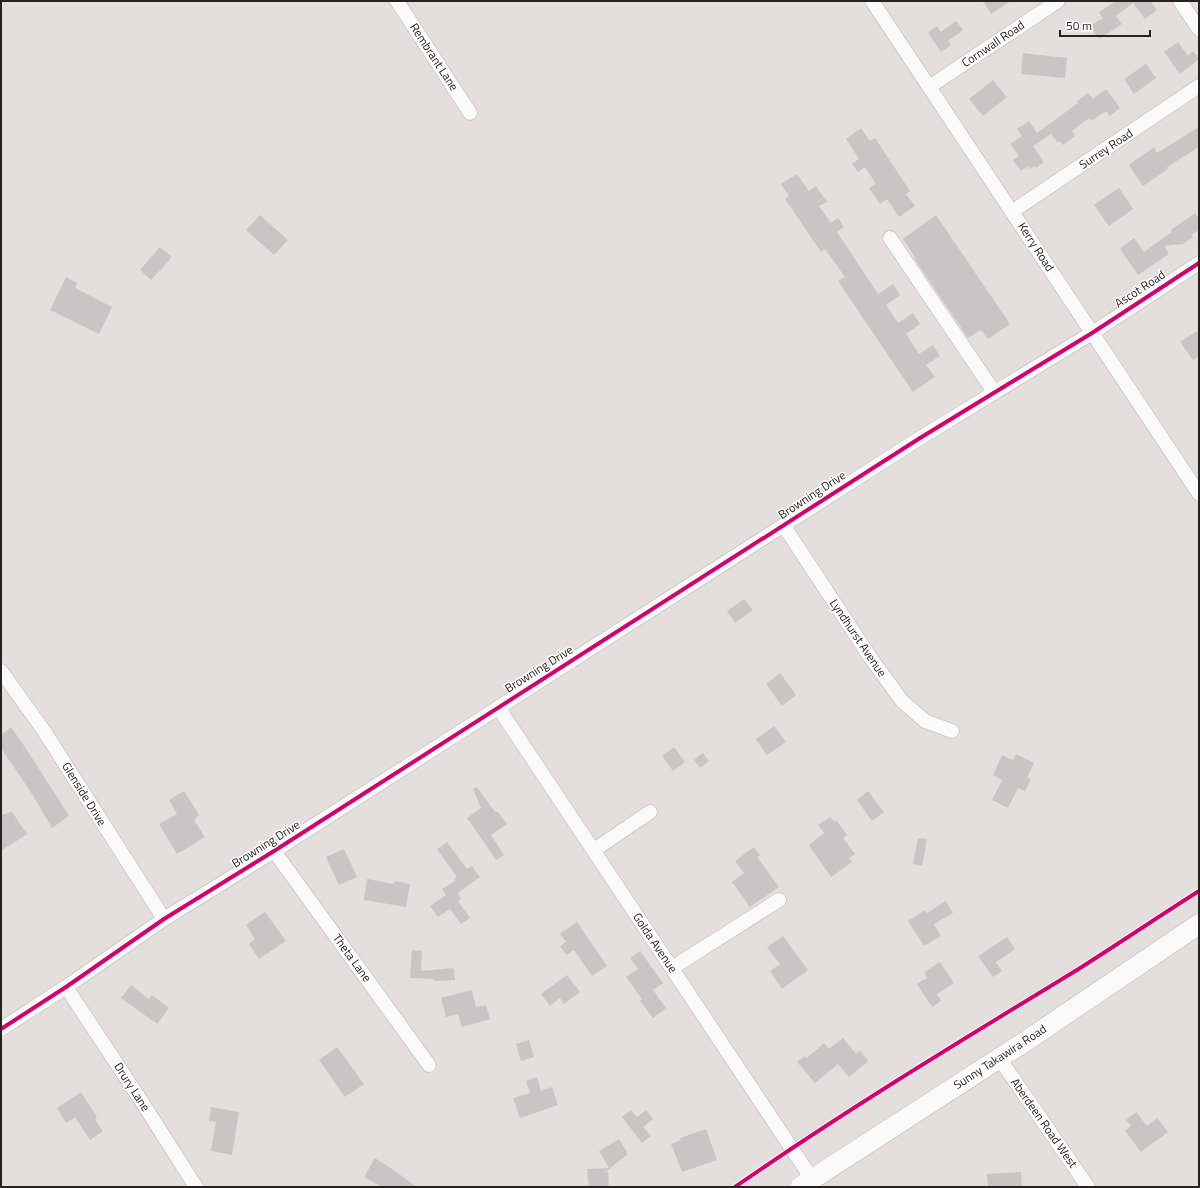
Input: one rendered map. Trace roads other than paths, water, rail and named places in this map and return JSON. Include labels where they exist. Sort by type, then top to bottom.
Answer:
[{"type":"main road","name":"Sunny Takawira Road","points":[[806,1183],[999,1058],[1199,924]]},
{"type":"street","name":"Rembrant Lane","points":[[397,1],[470,113]]},
{"type":"street","name":"Kerry Road","points":[[872,1],[1199,492]]},
{"type":"street","name":"Cornwall Road","points":[[928,87],[1058,1]]},
{"type":"street","points":[[1180,1],[1199,29]]},
{"type":"street","name":"Surrey Road","points":[[1012,211],[1199,86]]},
{"type":"street","points":[[890,238],[994,392]]},
{"type":"street","name":"Ascot Road","points":[[1092,333],[1199,263]]},
{"type":"street","name":"Browning Drive","points":[[1,1029],[66,987],[164,919],[274,851],[994,392],[1092,333]]},
{"type":"street","name":"Lyndhurst Avenue","points":[[784,526],[870,657],[902,701],[925,721],[952,731]]},
{"type":"street","name":"Glenside Drive","points":[[1,671],[44,731],[164,919]]},
{"type":"street","name":"Golda Avenue","points":[[498,707],[672,968],[806,1183]]},
{"type":"street","points":[[594,850],[650,812]]},
{"type":"street","name":"Theta Lane","points":[[274,851],[429,1065]]},
{"type":"street","points":[[672,968],[779,900]]},
{"type":"street","name":"Drury Lane","points":[[66,987],[196,1187]]},
{"type":"street","name":"Aberdeen Road West","points":[[999,1058],[1088,1187]]}]
